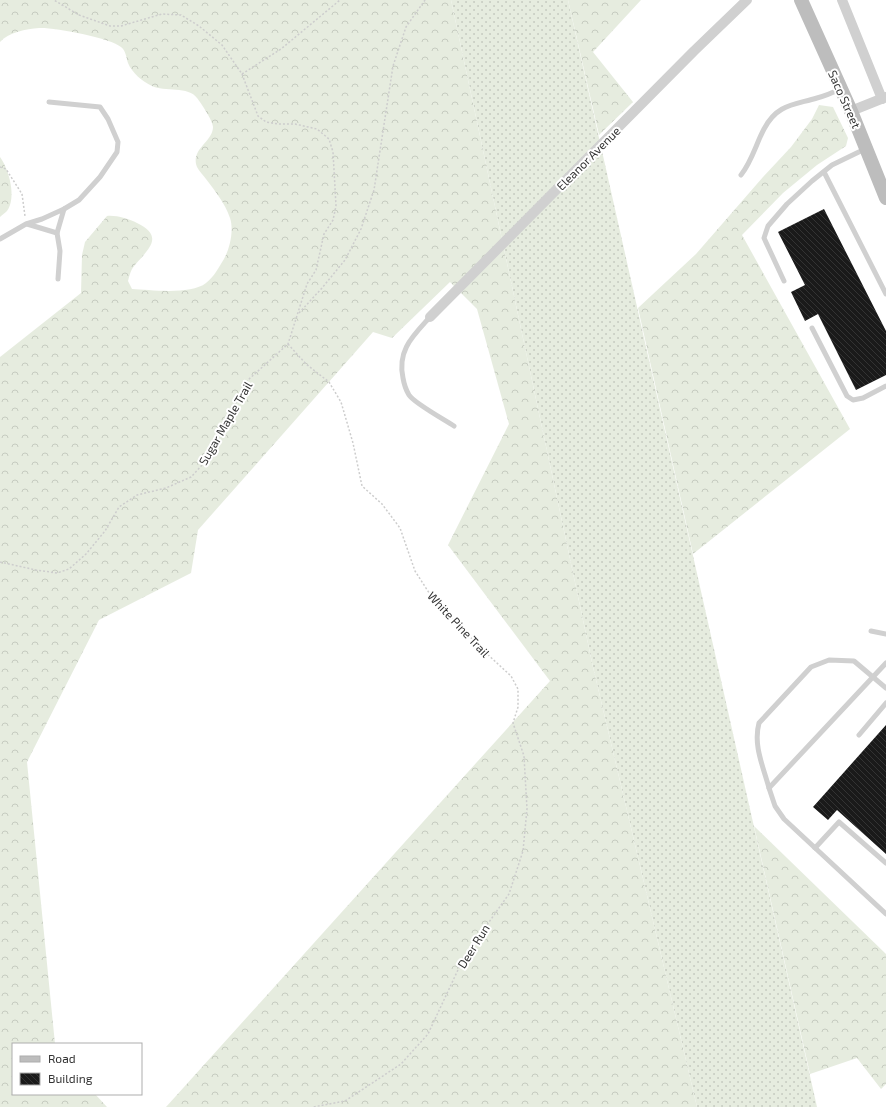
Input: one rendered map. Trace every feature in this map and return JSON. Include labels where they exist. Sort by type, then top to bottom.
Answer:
[{"type":"main road","name":"Saco Street","points":[[801,0],[851,111],[886,198]]},
{"type":"street","name":"Eleanor Avenue","points":[[430,317],[746,0]]},
{"type":"street","points":[[842,0],[884,98],[851,111]]},
{"type":"lane","points":[[741,175],[747,167],[764,128],[778,110],[788,105],[816,99],[841,89]]},
{"type":"lane","points":[[0,238],[26,224],[42,219],[64,209],[79,200],[100,177],[117,152],[118,142],[100,107],[49,102]]},
{"type":"lane","points":[[784,281],[764,238],[768,226],[787,204],[824,172],[832,166],[866,149]]},
{"type":"lane","points":[[824,172],[886,294]]},
{"type":"lane","points":[[58,279],[60,251],[57,233],[64,209]]},
{"type":"lane","points":[[26,224],[57,233]]},
{"type":"lane","points":[[430,317],[409,341],[404,352],[400,368],[404,384],[410,396],[454,426]]},
{"type":"lane","points":[[812,328],[847,396],[853,400],[863,398],[886,386]]},
{"type":"lane","points":[[871,631],[886,634]]},
{"type":"lane","points":[[886,688],[854,661],[830,660],[811,667],[758,723],[756,734],[758,751],[769,788],[775,806],[784,819],[886,914]]},
{"type":"lane","points":[[769,788],[874,677],[886,662]]},
{"type":"lane","points":[[859,735],[886,704]]},
{"type":"lane","points":[[815,848],[839,822],[886,863]]},
{"type":"path","points":[[54,0],[79,15],[110,26],[121,26],[162,14],[181,15],[199,26],[222,45],[242,74],[258,116],[266,122],[295,124],[317,129],[329,139],[333,152],[336,206],[333,220],[324,234],[316,270],[308,284],[288,344]]},
{"type":"path","points":[[242,74],[281,49],[340,0]]},
{"type":"path","points":[[298,314],[345,260],[361,228],[374,190],[393,66],[406,28],[425,0]]},
{"type":"path","points":[[0,167],[6,169],[22,194],[26,224]]},
{"type":"path","name":"Sugar Maple Trail","points":[[0,562],[57,573],[69,569],[86,554],[105,531],[119,507],[137,495],[166,488],[191,477],[204,463],[248,380],[288,344]]},
{"type":"path","name":"White Pine Trail","points":[[288,344],[306,364],[329,382],[341,402],[353,443],[362,486],[382,504],[400,528],[415,571],[433,599],[511,676],[518,689],[518,706],[513,723]]},
{"type":"path","name":"Deer Run","points":[[313,1107],[344,1101],[401,1064],[428,1034],[464,957],[508,894],[523,851],[527,809],[524,756],[513,723]]},
{"type":"green space","points":[[0,0],[451,0],[593,667],[697,1107],[166,1107],[550,681],[448,545],[509,424],[477,309],[450,282],[392,338],[373,332],[198,530],[191,573],[99,620],[27,762],[55,1043],[12,1043],[12,1095],[96,1095],[107,1107],[0,1107],[0,357],[81,293],[82,255],[85,242],[107,216],[118,217],[137,223],[151,234],[151,245],[132,269],[130,274],[128,281],[132,289],[170,291],[191,289],[206,283],[216,272],[226,255],[230,244],[232,228],[230,218],[223,202],[197,167],[196,161],[199,150],[210,137],[213,127],[199,100],[193,94],[157,88],[148,84],[132,70],[123,49],[106,40],[68,31],[39,28],[13,33],[0,42]]},
{"type":"green space","points":[[451,0],[568,0],[817,1107],[697,1107],[593,667]]},
{"type":"green space","points":[[568,0],[641,0],[593,52],[633,102],[599,135]]},
{"type":"green space","points":[[819,105],[833,107],[848,138],[846,146],[817,165],[783,193],[742,235],[850,429],[693,554],[638,308],[696,254],[791,147],[812,119]]},
{"type":"green space","points":[[0,157],[9,176],[12,191],[10,205],[7,211],[0,217]]},
{"type":"green space","points":[[754,826],[886,954],[886,1084],[881,1089],[857,1058],[810,1074]]},
{"type":"building","points":[[824,209],[886,331],[886,375],[856,390],[818,314],[805,321],[791,292],[805,285],[778,232]]},
{"type":"building","points":[[886,725],[886,854],[837,810],[828,820],[813,807]]}]
